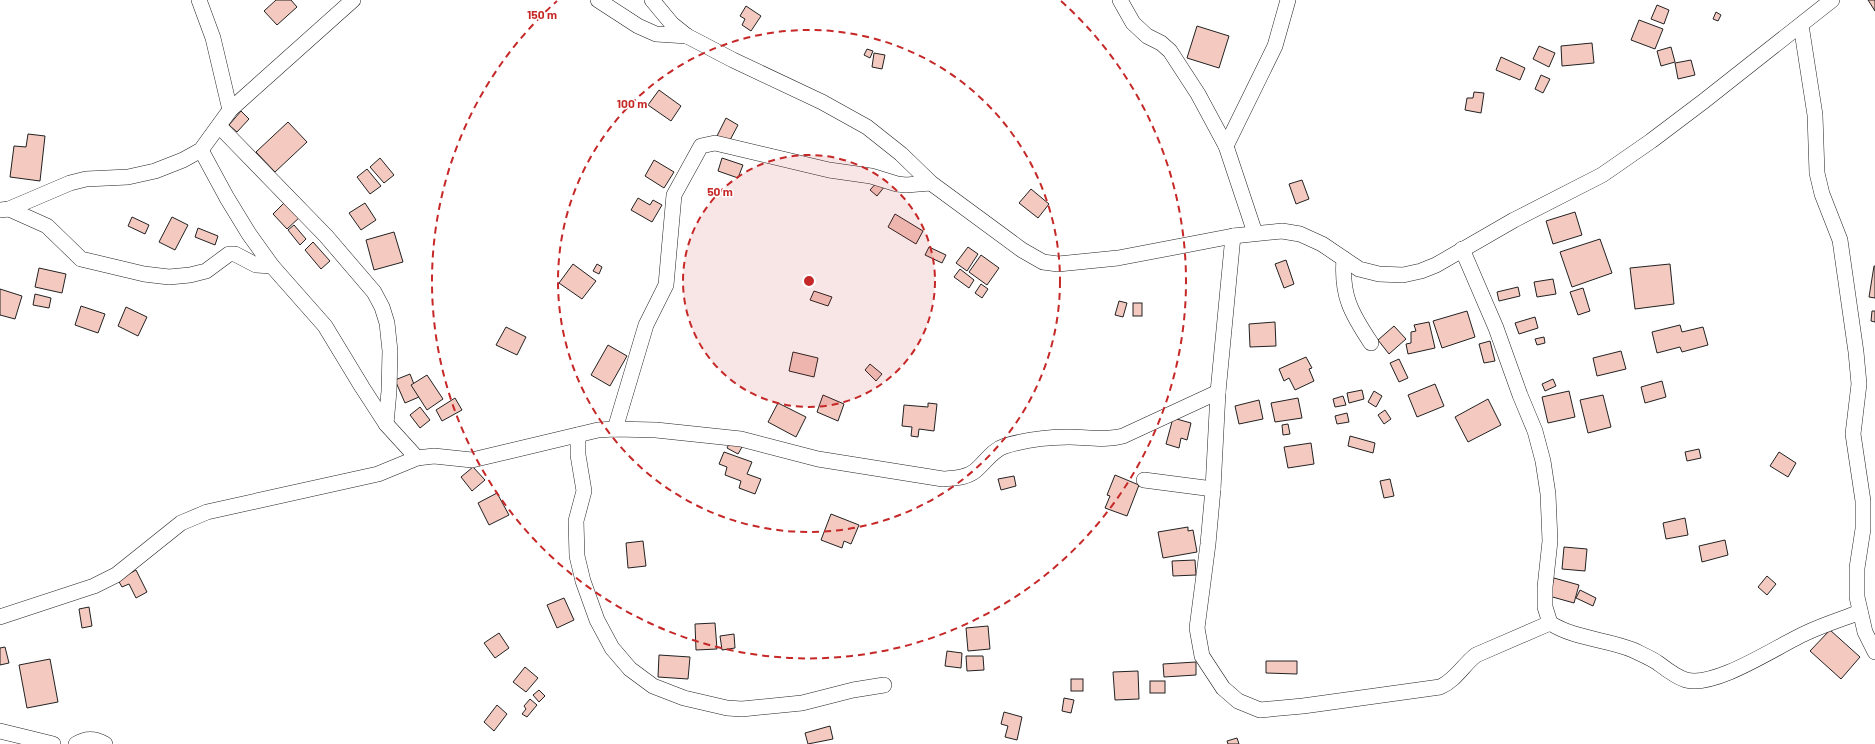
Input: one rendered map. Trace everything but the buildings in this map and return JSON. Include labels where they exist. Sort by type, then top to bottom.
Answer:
[{"type":"street","points":[[199,0],[213,38],[230,110]]},
{"type":"street","points":[[4,210],[70,183],[86,179],[128,177],[155,171],[183,160],[201,150],[230,110],[353,0]]},
{"type":"street","points":[[598,0],[638,26],[656,34],[688,36]]},
{"type":"street","points":[[652,0],[672,24],[688,36],[852,118],[882,138],[930,183],[1022,250],[1043,262],[1058,264],[1118,258],[1233,236],[1255,233],[1282,232],[1300,234],[1322,244],[1359,268],[1379,274],[1421,272],[1602,175],[1674,123],[1832,0]]},
{"type":"street","points":[[1120,0],[1133,23],[1147,36],[1161,43],[1170,51],[1198,94],[1226,146],[1255,233]]},
{"type":"street","points":[[1226,146],[1275,46],[1288,0]]},
{"type":"street","points":[[1801,25],[1815,115],[1817,173],[1822,194],[1840,240],[1856,352],[1859,384],[1853,434],[1863,501],[1863,529],[1857,568],[1857,597],[1865,632],[1875,652]]},
{"type":"street","points":[[219,126],[260,170],[326,236],[374,292],[382,307],[390,351],[390,391],[386,424]]},
{"type":"street","points":[[615,429],[646,324],[666,285],[674,195],[701,146],[715,143],[829,170],[871,176],[897,184],[930,183]]},
{"type":"street","points":[[201,150],[227,198],[249,234],[272,266],[326,326],[386,424],[417,458]]},
{"type":"street","points":[[4,210],[42,223],[53,230],[75,255],[81,259],[144,274],[169,277],[190,275],[206,271],[225,255],[235,254],[256,265],[272,266]]},
{"type":"street","points":[[1233,236],[1218,392],[1214,489],[1197,628],[1198,642],[1202,656],[1223,688],[1238,701],[1260,710],[1303,706],[1440,687],[1450,682],[1466,662],[1476,656],[1550,623]]},
{"type":"street","points":[[1462,249],[1496,328],[1520,395],[1535,431],[1544,461],[1548,494],[1550,541],[1545,587],[1546,606],[1550,623],[1573,634],[1633,650],[1685,680],[1696,682],[1707,680],[1729,672],[1806,632],[1860,612]]},
{"type":"street","points":[[1344,259],[1343,273],[1345,295],[1352,314],[1371,343]]},
{"type":"street","points":[[0,616],[87,589],[116,575],[181,522],[194,516],[227,507],[378,474],[417,458],[434,456],[472,460],[598,430],[656,430],[741,439],[825,461],[943,479],[962,477],[974,471],[995,451],[1004,446],[1045,438],[1069,437],[1111,439],[1123,436],[1218,392]]},
{"type":"street","points":[[578,435],[578,455],[584,491],[576,522],[577,556],[583,581],[597,620],[612,648],[630,669],[653,686],[684,698],[726,708],[742,709],[802,703],[853,690],[884,685]]},
{"type":"street","points":[[1144,480],[1214,489]]},
{"type":"street","points":[[0,731],[53,744]]},
{"type":"street","points":[[76,744],[89,739],[105,744]]}]
